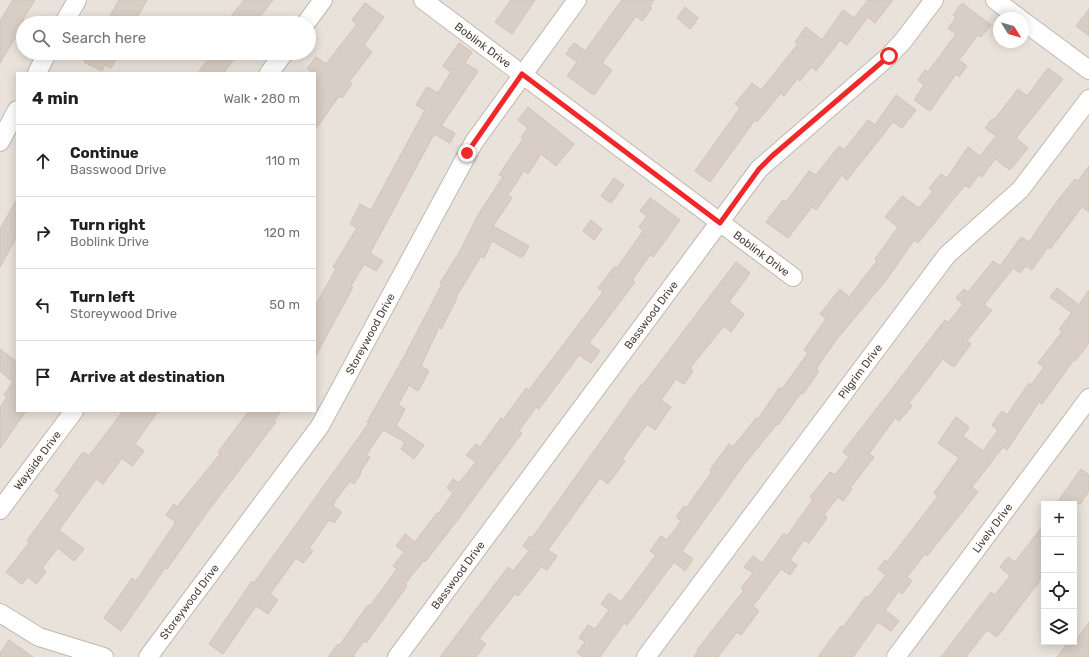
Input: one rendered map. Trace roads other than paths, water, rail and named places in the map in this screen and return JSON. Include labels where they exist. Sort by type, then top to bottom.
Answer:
[{"type":"street","points":[[68,16],[77,0]]},
{"type":"street","points":[[311,16],[323,0]]},
{"type":"street","name":"Boblink Drive","points":[[423,0],[793,277]]},
{"type":"street","name":"Storeywood Drive","points":[[148,657],[320,426],[467,153],[522,74],[577,0]]},
{"type":"street","name":"Basswood Drive","points":[[397,657],[759,169],[889,56],[903,41],[934,0]]},
{"type":"street","points":[[995,0],[1011,12]]},
{"type":"street","points":[[1029,25],[1089,70]]},
{"type":"street","points":[[38,72],[44,60]]},
{"type":"street","points":[[270,72],[279,60]]},
{"type":"street","name":"Pilgrim Drive","points":[[646,657],[947,255],[1020,190],[1089,99]]},
{"type":"street","points":[[0,142],[16,112]]},
{"type":"street","name":"Lively Drive","points":[[896,657],[1089,398]]},
{"type":"street","name":"Wayside Drive","points":[[0,510],[73,412]]},
{"type":"street","points":[[0,613],[39,637],[104,657]]}]
